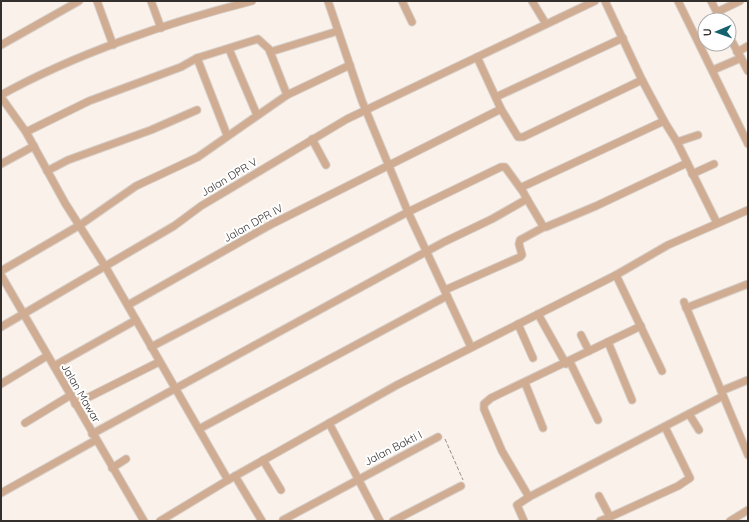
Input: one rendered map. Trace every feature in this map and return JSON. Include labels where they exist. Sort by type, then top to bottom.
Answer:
[{"type":"street","points":[[1,45],[79,1]]},
{"type":"street","points":[[97,1],[113,45]]},
{"type":"street","points":[[152,1],[161,28]]},
{"type":"street","points":[[328,1],[366,110],[390,164],[408,212],[471,347]]},
{"type":"street","points":[[402,1],[412,22]]},
{"type":"street","points":[[532,1],[546,24]]},
{"type":"street","name":"Jalan DPR V","points":[[1,327],[22,313],[174,226],[201,206],[312,139],[366,110],[595,1]]},
{"type":"street","points":[[605,1],[642,80],[677,142],[717,222]]},
{"type":"street","points":[[678,1],[748,144]]},
{"type":"street","points":[[711,1],[717,12],[740,1]]},
{"type":"street","points":[[228,480],[159,362],[128,305],[47,171],[26,132],[1,96],[58,67],[113,45],[161,28],[247,2]]},
{"type":"street","points":[[270,52],[338,31]]},
{"type":"street","points":[[496,97],[623,38]]},
{"type":"street","points":[[26,132],[89,101],[181,67],[197,58],[258,39],[267,46],[287,95]]},
{"type":"street","points":[[713,70],[739,55],[748,46]]},
{"type":"street","points":[[229,49],[257,115]]},
{"type":"street","points":[[737,51],[748,71]]},
{"type":"street","points":[[477,57],[501,109],[516,135],[521,137],[642,80]]},
{"type":"street","points":[[197,58],[227,135]]},
{"type":"street","points":[[1,271],[80,225],[136,186],[198,157],[227,135],[287,95],[350,65]]},
{"type":"street","name":"Jalan DPR IV","points":[[128,305],[270,225],[501,109]]},
{"type":"street","points":[[47,171],[68,160],[150,130],[196,110]]},
{"type":"street","points":[[521,189],[664,121]]},
{"type":"street","points":[[677,142],[698,135]]},
{"type":"street","points":[[312,139],[326,165]]},
{"type":"street","points":[[1,164],[34,146]]},
{"type":"street","points":[[199,429],[446,293],[520,257],[522,255],[519,244],[520,240],[544,227],[596,206],[687,163]]},
{"type":"street","points":[[692,174],[714,164]]},
{"type":"street","points":[[151,347],[408,212],[503,166],[521,189],[544,227]]},
{"type":"street","points":[[1,493],[175,389],[427,252],[492,220],[527,199]]},
{"type":"street","points":[[160,521],[228,480],[397,385],[616,275],[668,246],[717,222],[748,210]]},
{"type":"street","name":"Jalan Mawar","points":[[1,275],[144,521]]},
{"type":"street","points":[[616,275],[642,326],[662,372]]},
{"type":"street","points":[[748,284],[685,305],[748,455]]},
{"type":"street","points":[[538,314],[568,363],[598,420]]},
{"type":"street","points":[[54,366],[136,320]]},
{"type":"street","points":[[518,324],[533,358]]},
{"type":"street","points":[[529,496],[502,451],[484,406],[489,400],[642,326]]},
{"type":"street","points":[[582,335],[589,351]]},
{"type":"street","points":[[608,342],[632,400]]},
{"type":"street","points":[[1,384],[47,356]]},
{"type":"street","points":[[75,404],[159,362]]},
{"type":"street","points":[[524,521],[517,505],[529,496],[690,414],[748,380]]},
{"type":"street","points":[[525,383],[543,428]]},
{"type":"street","points":[[25,423],[71,395]]},
{"type":"street","points":[[690,414],[699,430]]},
{"type":"street","points":[[329,423],[380,521]]},
{"type":"street","points":[[600,521],[690,479],[690,475],[665,427]]},
{"type":"street","name":"Jalan Bakti I","points":[[283,520],[358,478],[438,437]]},
{"type":"street","points":[[112,468],[126,459]]},
{"type":"street","points":[[263,460],[281,490]]},
{"type":"street","points":[[235,476],[262,521]]},
{"type":"street","points":[[393,521],[461,486]]},
{"type":"street","points":[[599,496],[610,517]]},
{"type":"street","points":[[730,521],[748,510]]},
{"type":"path","points":[[438,437],[442,436],[445,438],[464,481],[461,486]]}]
